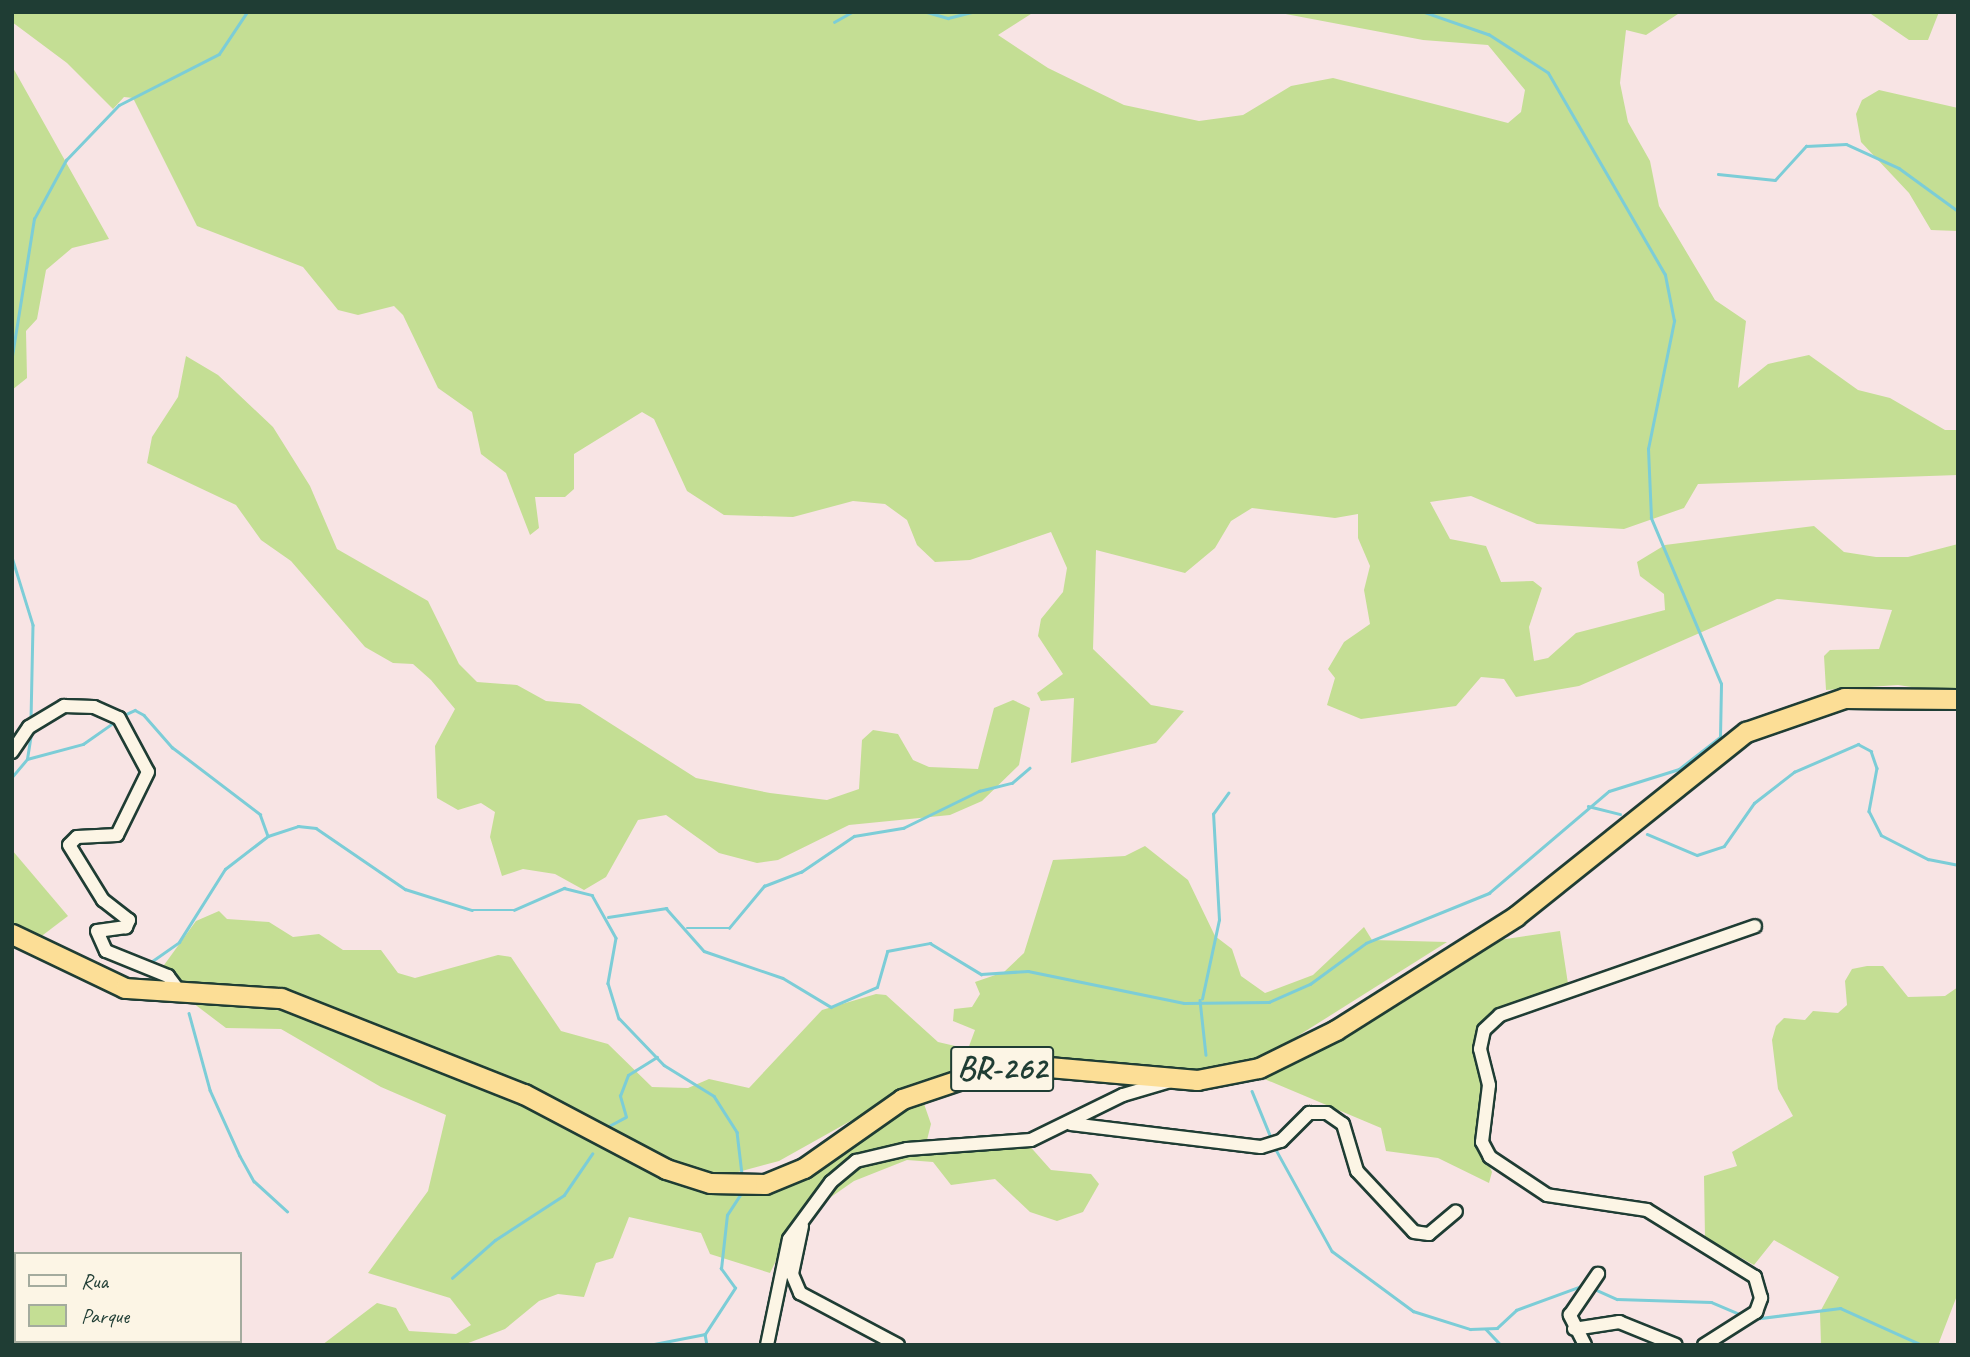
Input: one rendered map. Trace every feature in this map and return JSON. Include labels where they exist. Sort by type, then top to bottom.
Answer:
[{"type":"highway","name":"BR-262","points":[[12,934],[125,988],[181,993],[262,995],[305,1005],[524,1094],[666,1169],[710,1183],[784,1178],[902,1099],[985,1071],[1037,1066],[1175,1079],[1222,1078],[1259,1068],[1336,1030],[1516,916],[1746,732],[1844,698],[1958,699]]},
{"type":"street","points":[[12,752],[29,727],[71,704],[119,718],[148,772],[117,835],[77,837],[69,845],[103,900],[129,920],[126,927],[97,931],[100,944],[116,958],[168,976],[181,993]]},
{"type":"street","points":[[1703,1345],[1756,1312],[1761,1298],[1755,1277],[1647,1210],[1547,1195],[1490,1157],[1482,1142],[1489,1085],[1480,1049],[1484,1030],[1500,1015],[1755,926]]},
{"type":"street","points":[[767,1345],[782,1255],[804,1215],[844,1169],[869,1156],[1019,1143],[1071,1124],[1114,1100],[1175,1079]]},
{"type":"street","points":[[1071,1124],[1261,1147],[1281,1141],[1309,1113],[1327,1113],[1343,1124],[1357,1171],[1415,1232],[1429,1234],[1456,1211]]},
{"type":"street","points":[[804,1215],[792,1274],[800,1293],[898,1345]]},
{"type":"street","points":[[1585,1345],[1574,1329],[1570,1315],[1598,1274]]},
{"type":"street","points":[[1574,1329],[1619,1322],[1676,1345]]},
{"type":"green space","points":[[12,12],[1034,12],[998,35],[1048,68],[1124,105],[1199,121],[1243,115],[1291,86],[1333,78],[1508,123],[1521,112],[1525,90],[1488,45],[1423,40],[1275,12],[1681,12],[1646,35],[1626,30],[1620,83],[1628,122],[1650,161],[1659,206],[1715,300],[1746,321],[1738,388],[1768,364],[1809,355],[1858,390],[1890,398],[1945,430],[1958,430],[1958,475],[1698,484],[1684,508],[1624,529],[1537,524],[1471,496],[1430,502],[1450,539],[1486,546],[1501,582],[1533,581],[1542,588],[1529,627],[1534,661],[1548,658],[1576,633],[1665,610],[1664,594],[1640,576],[1637,562],[1665,545],[1814,526],[1844,552],[1876,557],[1908,557],[1958,544],[1958,694],[1898,685],[1826,690],[1824,656],[1830,650],[1879,649],[1892,610],[1777,599],[1579,686],[1516,697],[1504,679],[1481,677],[1456,706],[1361,719],[1327,705],[1335,678],[1328,669],[1344,642],[1370,624],[1364,590],[1370,566],[1358,538],[1358,514],[1335,518],[1252,508],[1231,521],[1215,548],[1185,573],[1096,550],[1093,649],[1151,705],[1184,711],[1156,743],[1071,763],[1074,698],[1041,701],[1037,693],[1063,674],[1038,636],[1041,619],[1063,592],[1067,568],[1051,532],[970,560],[935,562],[917,545],[907,520],[885,504],[853,501],[793,517],[724,515],[687,491],[654,419],[642,412],[574,454],[574,489],[565,497],[535,497],[539,528],[530,535],[506,473],[481,454],[472,412],[438,388],[403,315],[394,306],[358,315],[338,310],[303,267],[197,226],[133,98],[124,97],[113,109],[67,63],[12,22]]},
{"type":"green space","points":[[1835,12],[1939,12],[1928,40],[1909,40],[1871,14]]},
{"type":"green space","points":[[12,66],[109,239],[72,248],[46,270],[37,319],[26,331],[27,378],[12,390]]},
{"type":"green space","points":[[1879,90],[1958,108],[1958,231],[1931,230],[1909,193],[1861,142],[1856,114],[1862,100]]},
{"type":"green space","points":[[186,356],[218,375],[273,427],[310,486],[337,549],[428,601],[459,664],[477,682],[517,685],[546,701],[580,704],[696,778],[770,793],[827,800],[859,789],[862,740],[873,730],[898,734],[913,760],[929,767],[978,769],[994,708],[1013,700],[1030,708],[1019,765],[982,801],[950,815],[849,825],[778,860],[757,863],[719,853],[666,815],[638,820],[606,877],[584,890],[555,874],[523,869],[502,876],[490,837],[495,812],[481,803],[458,810],[437,798],[435,746],[455,709],[431,680],[413,664],[393,663],[365,647],[291,561],[261,540],[236,505],[147,463],[152,437],[178,397]]},
{"type":"green space","points":[[1145,846],[1188,880],[1215,936],[1232,949],[1241,976],[1265,993],[1313,975],[1364,927],[1372,940],[1447,942],[1285,1044],[1246,1062],[1203,1071],[1084,1062],[913,1086],[779,1161],[727,1175],[694,1172],[270,988],[151,983],[196,921],[219,911],[227,919],[269,922],[293,937],[319,934],[343,950],[381,950],[398,973],[415,978],[498,955],[511,957],[561,1031],[608,1044],[652,1087],[688,1088],[709,1079],[749,1088],[822,1010],[876,994],[886,995],[938,1042],[968,1049],[975,1030],[953,1021],[954,1009],[972,1007],[980,994],[975,982],[1004,972],[1024,953],[1053,860],[1125,856]]},
{"type":"green space","points":[[12,850],[68,916],[39,938],[12,929]]},
{"type":"green space","points":[[1560,931],[1570,997],[1508,1016],[1487,1033],[1480,1146],[1492,1172],[1489,1183],[1438,1158],[1386,1151],[1381,1128],[1262,1078],[1327,1044],[1479,943]]},
{"type":"green space","points":[[1883,966],[1908,997],[1945,996],[1958,987],[1958,1293],[1938,1345],[1821,1345],[1820,1312],[1839,1277],[1774,1240],[1754,1265],[1705,1238],[1704,1176],[1737,1166],[1732,1152],[1793,1116],[1778,1089],[1772,1040],[1776,1026],[1784,1018],[1805,1020],[1813,1011],[1838,1013],[1847,1005],[1845,981],[1852,969]]},
{"type":"green space","points":[[193,1003],[287,1011],[522,1106],[688,1189],[734,1193],[923,1101],[931,1124],[926,1144],[1027,1143],[1051,1170],[1091,1174],[1099,1184],[1083,1212],[1057,1221],[1030,1212],[995,1179],[951,1185],[933,1162],[907,1160],[854,1181],[795,1222],[770,1273],[710,1254],[701,1233],[629,1217],[613,1258],[596,1263],[584,1297],[558,1294],[539,1301],[505,1329],[463,1345],[322,1345],[377,1303],[396,1308],[409,1331],[456,1334],[471,1325],[450,1298],[368,1273],[428,1191],[446,1115],[381,1087],[281,1029],[226,1028]]},
{"type":"waterway","points":[[12,356],[34,219],[66,160],[119,105],[219,54],[247,12]]},
{"type":"waterway","points":[[834,22],[852,12]]},
{"type":"waterway","points":[[927,12],[948,18],[972,12]]},
{"type":"waterway","points":[[608,917],[666,908],[704,951],[783,978],[831,1007],[877,987],[887,951],[930,943],[981,974],[1028,971],[1184,1003],[1269,1002],[1310,984],[1366,943],[1489,893],[1609,791],[1679,769],[1720,737],[1721,684],[1651,518],[1648,449],[1674,321],[1665,275],[1548,73],[1489,35],[1423,12]]},
{"type":"waterway","points":[[1718,174],[1775,180],[1806,146],[1846,144],[1899,168],[1958,211]]},
{"type":"waterway","points":[[12,557],[33,625],[31,721]]},
{"type":"waterway","points":[[122,716],[135,710],[144,715],[172,747],[260,814],[268,836]]},
{"type":"waterway","points":[[12,777],[27,759],[83,744],[114,722]]},
{"type":"waterway","points":[[27,759],[31,735]]},
{"type":"waterway","points":[[1647,834],[1697,855],[1724,846],[1754,803],[1794,772],[1858,744],[1871,751],[1877,768],[1869,811],[1881,835],[1928,859],[1958,865]]},
{"type":"waterway","points":[[687,928],[729,928],[764,886],[801,872],[854,836],[903,828],[979,791],[1012,783],[1029,768]]},
{"type":"waterway","points":[[1202,999],[1219,920],[1213,814],[1228,793]]},
{"type":"waterway","points":[[1588,806],[1620,814]]},
{"type":"waterway","points":[[268,836],[298,826],[316,828],[405,889],[472,910],[514,910],[564,888],[592,895],[616,938],[608,983],[619,1018],[664,1065],[714,1096],[737,1132],[742,1174]]},
{"type":"waterway","points":[[148,964],[179,942],[225,869],[268,836]]},
{"type":"waterway","points":[[1200,1000],[1206,1055]]},
{"type":"waterway","points":[[189,1013],[210,1090],[240,1156],[254,1181],[287,1211]]},
{"type":"waterway","points":[[607,1127],[626,1117],[620,1096],[628,1075],[657,1057]]},
{"type":"waterway","points":[[1252,1091],[1272,1140]]},
{"type":"waterway","points":[[1274,1146],[1332,1251],[1413,1311],[1470,1329],[1497,1328],[1516,1310],[1587,1284]]},
{"type":"waterway","points":[[452,1278],[495,1240],[564,1195],[592,1154]]},
{"type":"waterway","points":[[649,1345],[705,1334],[735,1288],[721,1269],[727,1215],[740,1195]]},
{"type":"waterway","points":[[1592,1288],[1617,1299],[1711,1302],[1744,1316]]},
{"type":"waterway","points":[[1753,1319],[1840,1308],[1922,1345]]},
{"type":"waterway","points":[[1486,1329],[1501,1345]]},
{"type":"waterway","points":[[705,1334],[707,1345]]}]
